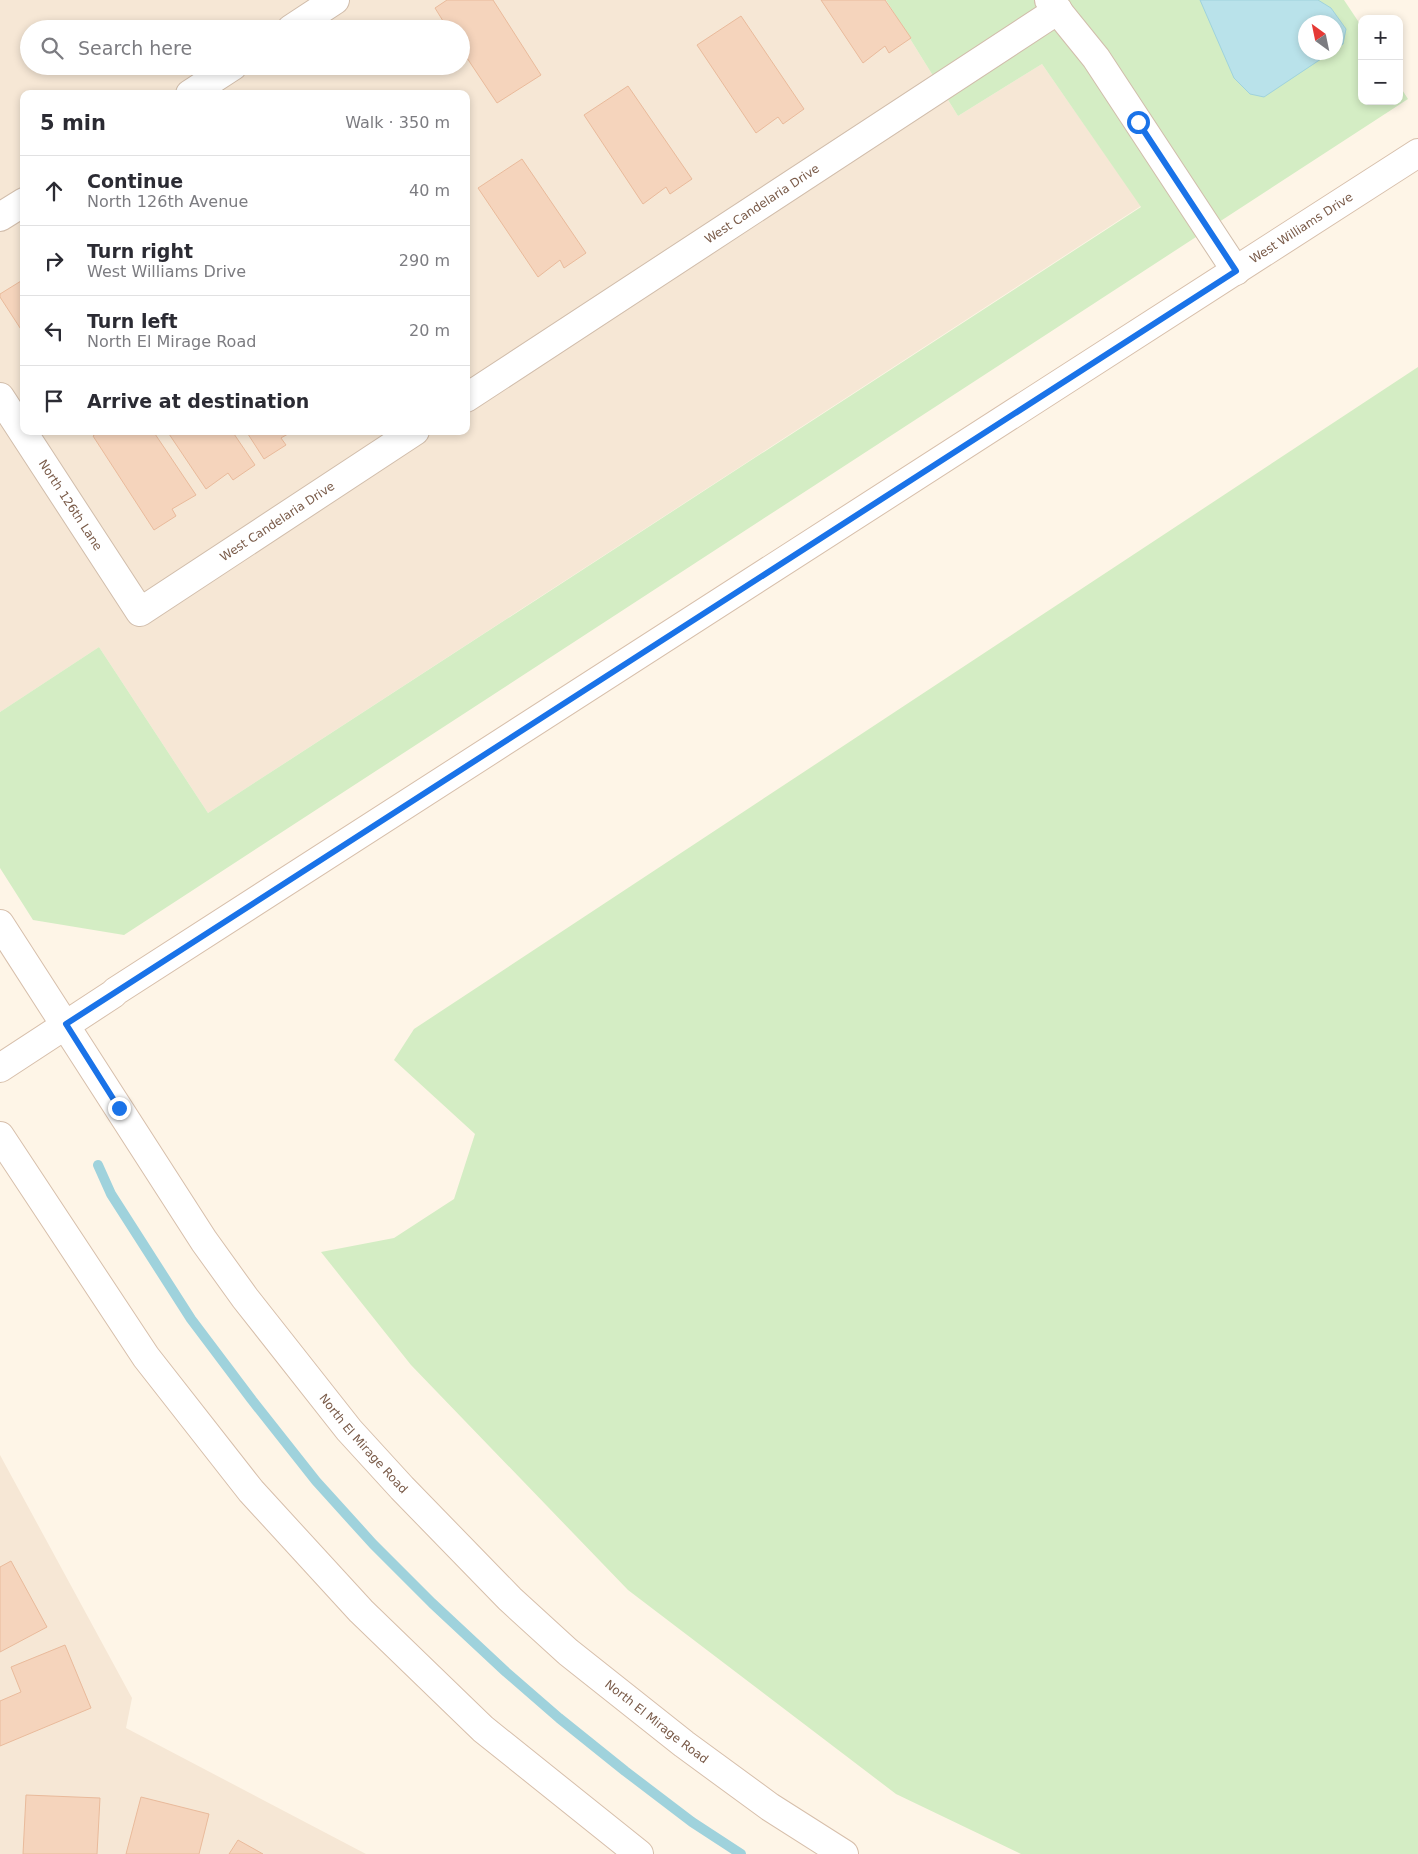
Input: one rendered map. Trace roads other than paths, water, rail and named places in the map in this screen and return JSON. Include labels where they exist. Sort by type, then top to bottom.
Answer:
[{"type":"main road","points":[[305,20],[335,0]]},
{"type":"main road","points":[[1054,5],[1096,58],[1236,271]]},
{"type":"main road","name":"West Candelaria Drive","points":[[470,395],[1054,5]]},
{"type":"main road","points":[[196,90],[219,75]]},
{"type":"main road","name":"West Williams Drive","points":[[0,1068],[1418,153]]},
{"type":"main road","points":[[0,218],[20,205]]},
{"type":"main road","name":"North 126th Lane","points":[[0,397],[20,428]]},
{"type":"main road","name":"North 126th Lane","points":[[25,435],[140,612]]},
{"type":"main road","name":"West Candelaria Drive","points":[[140,612],[409,435]]},
{"type":"main road","name":"North El Mirage Road","points":[[0,924],[204,1241],[285,1351],[349,1430],[402,1488],[510,1599],[568,1652],[684,1744],[770,1807],[844,1854]]},
{"type":"main road","points":[[0,1136],[146,1357],[251,1491],[362,1611],[483,1729],[639,1854]]},
{"type":"water","points":[[1200,0],[1318,0],[1331,8],[1336,15],[1298,15],[1298,60],[1320,60],[1264,97],[1250,94],[1234,78]]},
{"type":"water","points":[[1343,25],[1346,29],[1343,44]]},
{"type":"waterway","points":[[98,1165],[111,1194],[191,1319],[316,1481],[373,1544],[432,1603],[559,1718],[692,1822],[741,1854]]}]
